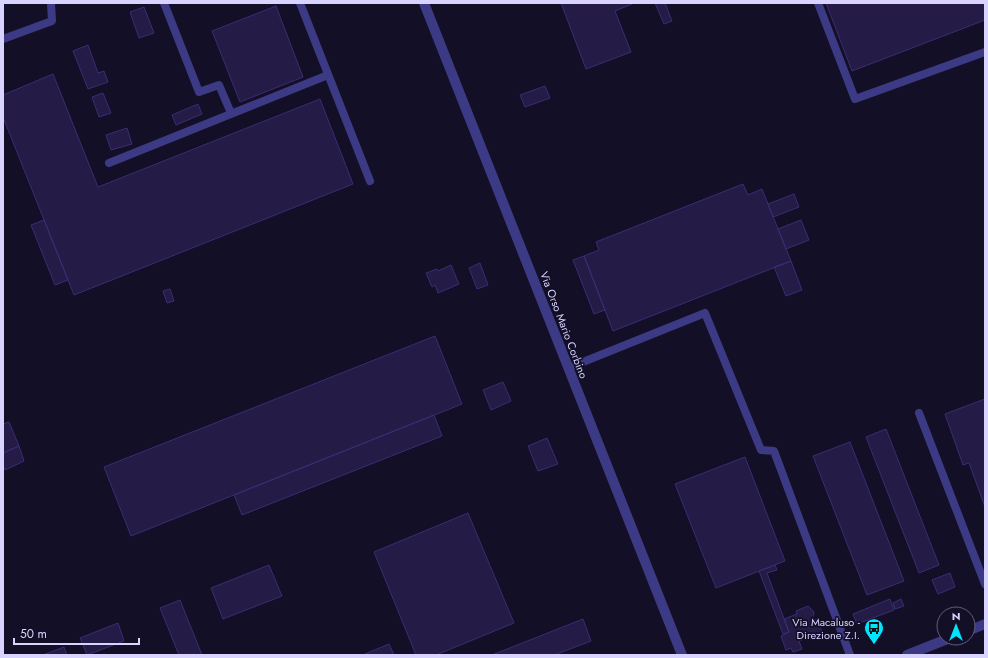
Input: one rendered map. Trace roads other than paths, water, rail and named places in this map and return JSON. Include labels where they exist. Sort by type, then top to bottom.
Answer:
[{"type":"street","name":"Via Orso Mario Corbino","points":[[424,3],[682,655]]},
{"type":"street","points":[[907,655],[936,644]]},
{"type":"lane","points":[[3,39],[52,21],[51,3]]},
{"type":"lane","points":[[164,3],[199,92],[218,85],[231,114]]},
{"type":"lane","points":[[300,3],[370,181]]},
{"type":"lane","points":[[818,3],[855,99],[985,52]]},
{"type":"lane","points":[[109,163],[328,75]]},
{"type":"lane","points":[[568,368],[705,313],[761,450],[774,451],[850,655]]},
{"type":"lane","points":[[919,412],[985,584]]},
{"type":"place","name":"Via Macaluso - Direzione Z.I.","points":[[874,645]]}]
